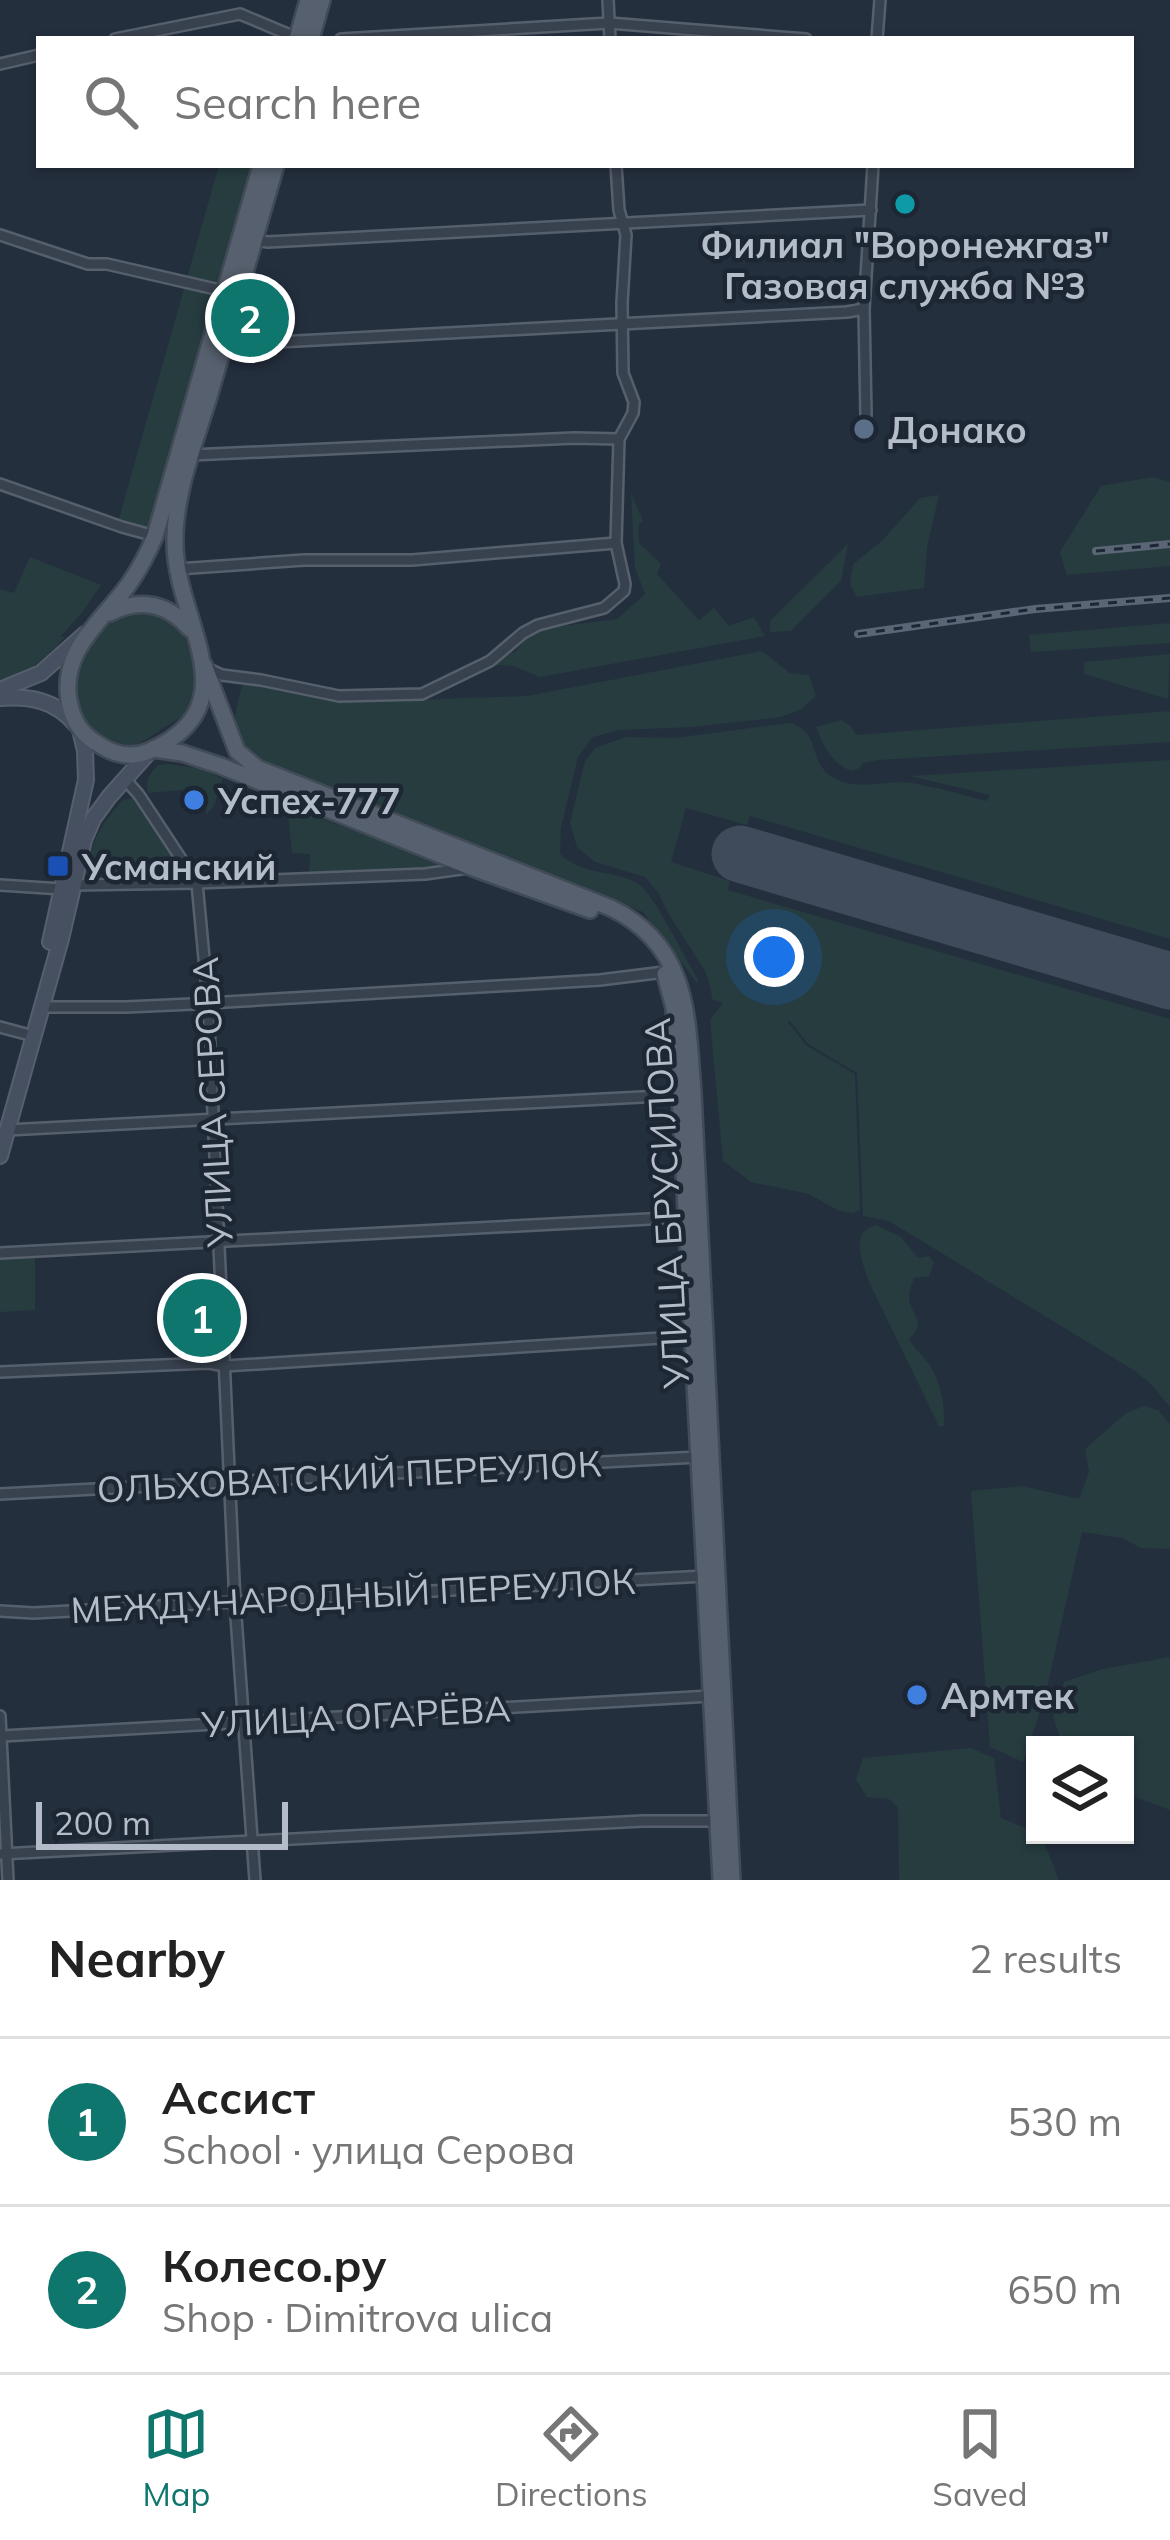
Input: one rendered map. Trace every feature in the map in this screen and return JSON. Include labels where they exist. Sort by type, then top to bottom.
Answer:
[{"type":"main road","points":[[298,36],[308,0]]},
{"type":"main road","points":[[312,36],[322,0]]},
{"type":"main road","points":[[4,1128],[61,939],[86,779],[85,751],[69,700],[69,674],[77,648],[133,578],[154,536],[260,168]]},
{"type":"main road","points":[[0,1156],[26,1034],[67,887],[93,819],[124,778],[198,710],[206,686],[177,569],[175,522],[275,168]]},
{"type":"main road","points":[[0,694],[40,673],[98,622],[130,605],[158,606],[175,613],[194,637]]},
{"type":"main road","name":"УЛИЦА БРУСИЛОВА","points":[[204,665],[237,751],[257,768],[631,917],[647,930],[674,968],[685,1002],[693,1094],[708,1516],[732,1880]]},
{"type":"main road","points":[[0,694],[51,704],[114,753],[152,750]]},
{"type":"main road","name":"УЛИЦА БРУСИЛОВА","points":[[152,750],[182,753],[221,766],[611,918],[636,934],[656,956],[674,1008],[698,1457],[708,1516],[705,1576],[721,1880]]},
{"type":"street","points":[[608,0],[610,36]]},
{"type":"street","points":[[878,36],[880,0]]},
{"type":"street","points":[[130,36],[240,14],[290,36]]},
{"type":"street","points":[[391,36],[610,23],[769,36]]},
{"type":"street","points":[[0,64],[36,57]]},
{"type":"street","points":[[204,665],[222,675],[339,696],[422,694],[490,661],[538,625],[616,601],[625,584],[616,543],[619,439],[634,402],[622,374],[626,235],[616,168]]},
{"type":"street","points":[[866,415],[864,308],[873,168]]},
{"type":"street","points":[[254,240],[872,210]]},
{"type":"street","points":[[0,236],[88,264],[224,291]]},
{"type":"street","points":[[227,336],[259,343],[864,308]]},
{"type":"street","points":[[191,455],[619,439]]},
{"type":"street","points":[[0,484],[154,536]]},
{"type":"street","points":[[177,569],[257,562],[412,560],[616,543]]},
{"type":"street","name":"УЛИЦА СЕРОВА","points":[[124,778],[197,883],[208,1001],[235,1603],[255,1880]]},
{"type":"street","points":[[0,885],[197,883],[473,868]]},
{"type":"street","points":[[42,1007],[126,1007],[600,980],[664,972]]},
{"type":"street","points":[[0,1028],[26,1034]]},
{"type":"street","points":[[4,1128],[680,1095]]},
{"type":"street","points":[[0,1253],[687,1217]]},
{"type":"street","points":[[0,1372],[225,1366],[693,1336]]},
{"type":"street","name":"ОЛЬХОВАТСКИЙ ПЕРЕУЛОК","points":[[0,1494],[698,1457]]},
{"type":"street","name":"МЕЖДУНАРОДНЫЙ ПЕРЕУЛОК","points":[[0,1611],[235,1603],[705,1576]]},
{"type":"street","name":"УЛИЦА ОГАРЁВА","points":[[2,1736],[711,1696]]},
{"type":"street","points":[[0,1716],[3,1854],[8,1880]]},
{"type":"street","points":[[3,1854],[718,1821]]},
{"type":"green space","points":[[218,168],[251,168],[148,531],[118,522]]},
{"type":"green space","points":[[1153,477],[1170,482],[1170,566],[1067,575],[1060,552],[1101,486]]},
{"type":"green space","points":[[631,493],[643,521],[638,525],[639,543],[661,564],[657,574],[699,620],[714,608],[729,626],[754,617],[765,636],[540,677],[513,666],[494,665],[539,629],[617,619],[645,594],[635,568]]},
{"type":"green space","points":[[939,495],[924,588],[857,597],[850,584],[853,564],[882,541],[920,498]]},
{"type":"green space","points":[[848,544],[841,581],[791,631],[770,632],[770,621]]},
{"type":"green space","points":[[30,557],[101,585],[50,653],[0,684],[0,589],[14,593]]},
{"type":"green space","points":[[146,613],[168,620],[183,634],[196,694],[180,718],[126,746],[102,740],[86,725],[78,679],[85,654],[99,633],[119,618]]},
{"type":"green space","points":[[1170,623],[1170,643],[1031,652],[1029,635]]},
{"type":"green space","points":[[762,651],[790,673],[809,675],[816,696],[781,717],[619,730],[593,737],[578,757],[561,828],[560,854],[581,867],[632,880],[647,892],[698,984],[643,912],[258,761],[242,743],[236,726],[243,683],[354,702],[527,696]]},
{"type":"green space","points":[[1170,654],[1168,699],[1084,674],[1084,662]]},
{"type":"green space","points":[[1170,711],[1170,742],[878,760],[852,771],[834,759],[816,727],[841,720],[856,735]]},
{"type":"green space","points":[[790,723],[806,733],[822,768],[838,780],[858,785],[912,783],[987,801],[990,795],[910,776],[1170,760],[1170,939],[750,816],[747,825],[686,808],[671,862],[730,881],[728,890],[1170,1019],[1170,1407],[1135,1371],[889,1221],[863,1216],[857,1073],[808,1044],[790,1021],[807,1046],[855,1074],[860,1210],[839,1211],[809,1194],[751,1182],[723,1161],[710,1020],[723,1003],[712,999],[705,971],[645,877],[595,862],[577,847],[570,823],[585,761],[595,748],[626,737],[674,738]]},
{"type":"green space","points":[[169,764],[201,769],[223,779],[206,815],[207,799],[193,789],[148,793],[152,771]]},
{"type":"green space","points":[[135,798],[183,873],[181,877],[84,875],[102,826],[123,800]]},
{"type":"green space","points":[[287,806],[454,867],[453,874],[309,876],[310,854],[292,853]]},
{"type":"green space","points":[[876,1225],[901,1237],[918,1258],[929,1256],[934,1262],[929,1276],[914,1278],[909,1295],[918,1322],[909,1339],[937,1378],[944,1426],[939,1426],[864,1267],[862,1234]]},
{"type":"green space","points":[[35,1254],[35,1310],[0,1312],[0,1257]]},
{"type":"green space","points":[[1144,1406],[1158,1410],[1170,1424],[1170,1549],[1141,1548],[1122,1538],[1082,1532],[1044,1700],[1032,1736],[1026,1736],[1023,1762],[990,1747],[971,1491],[1022,1486],[1079,1499],[1089,1472],[1085,1449],[1126,1413]]},
{"type":"green space","points":[[1170,1657],[1170,1810],[1134,1796],[1134,1736],[1059,1736],[1053,1717],[1064,1682],[1103,1669]]},
{"type":"green space","points":[[971,1748],[994,1758],[1001,1818],[1026,1828],[1026,1844],[1045,1844],[1059,1880],[899,1880],[898,1808],[889,1799],[867,1797],[856,1779],[863,1758]]},
{"type":"runway","points":[[740,854],[1170,981]]},
{"type":"railway","points":[[1096,551],[1170,544]]},
{"type":"railway","points":[[858,634],[1035,609],[1170,598]]},
{"type":"place","name":"Филиал \"Воронежгаз\" Газовая служба №3","points":[[905,204]]},
{"type":"place","name":"Колесо.ру","points":[[250,318]]},
{"type":"place","name":"Донако","points":[[864,429]]},
{"type":"place","name":"Успех-777","points":[[194,800]]},
{"type":"place","name":"Усманский","points":[[58,866]]},
{"type":"place","name":"Ассист","points":[[202,1318]]},
{"type":"place","name":"Армтек","points":[[917,1695]]}]
